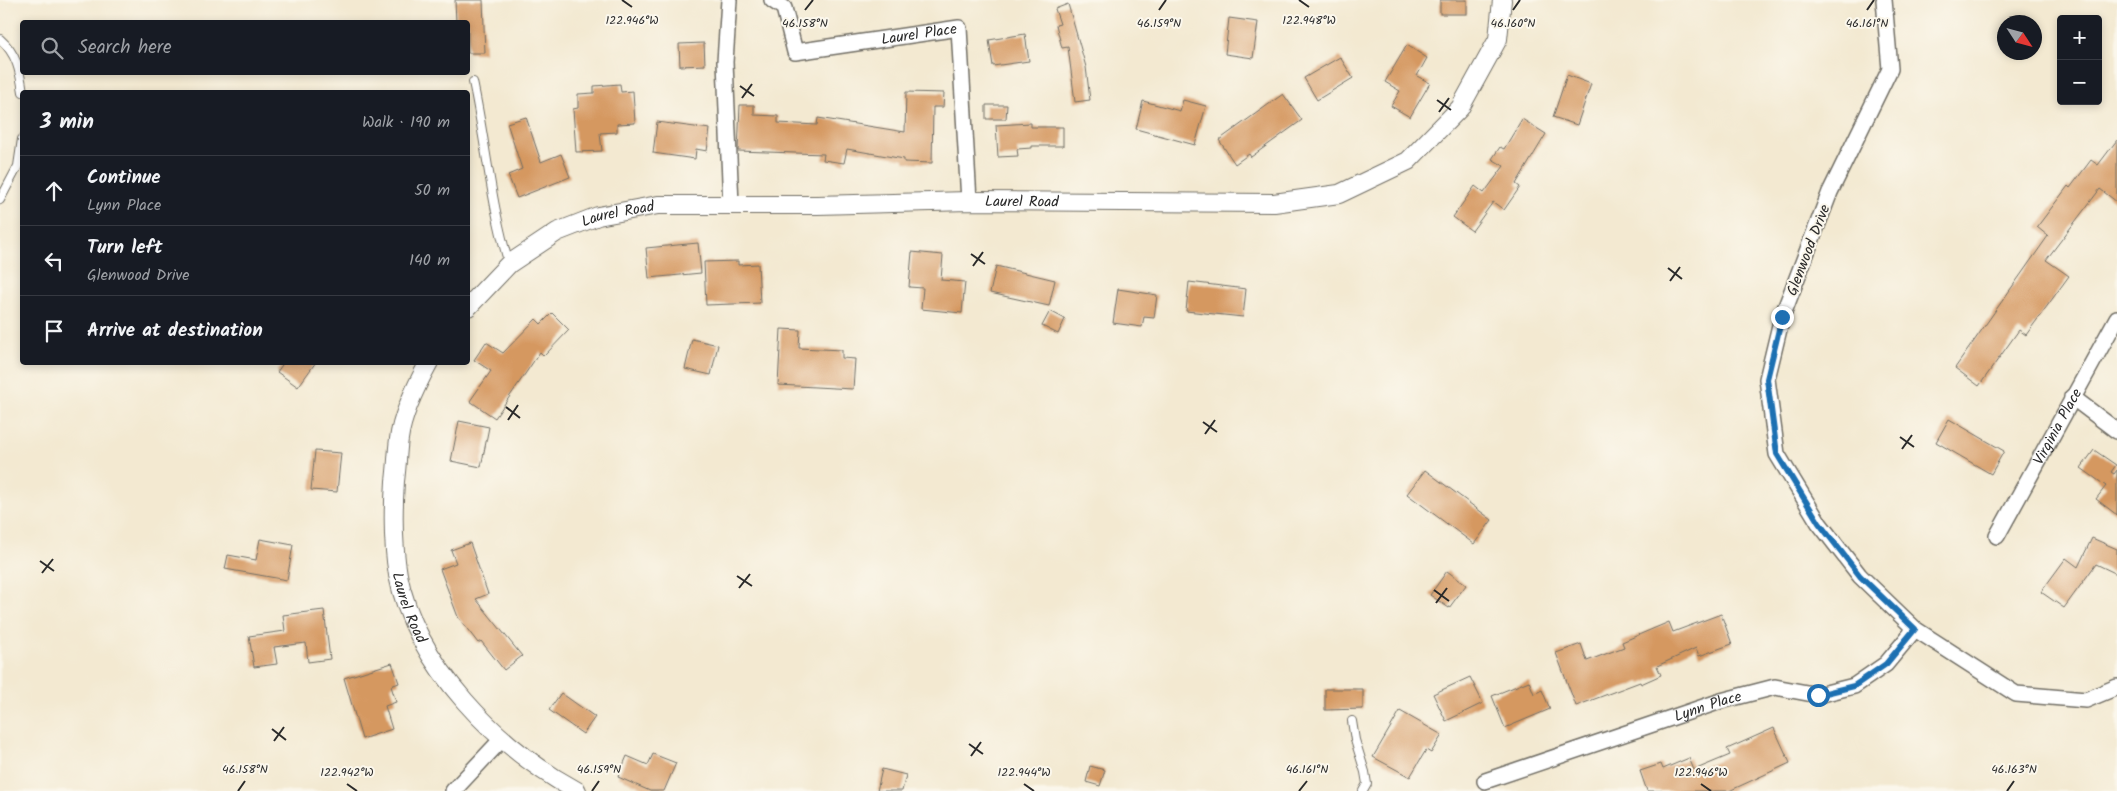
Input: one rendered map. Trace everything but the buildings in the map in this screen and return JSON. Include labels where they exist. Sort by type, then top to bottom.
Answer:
[{"type":"street","points":[[730,0],[725,62],[731,204]]},
{"type":"street","name":"Laurel Place","points":[[772,0],[784,8],[795,52],[959,28],[969,201]]},
{"type":"street","name":"Laurel Road","points":[[470,305],[509,264],[558,232],[598,216],[658,205],[817,205],[969,201],[1274,203],[1339,194],[1408,161],[1460,108],[1498,40],[1502,0]]},
{"type":"street","name":"Glenwood Drive","points":[[1884,0],[1890,69],[1830,192],[1782,317],[1767,379],[1777,454],[1819,523],[1860,576],[1915,629],[2016,694],[2086,700],[2117,687]]},
{"type":"street","name":"Virginia Place","points":[[1997,536],[2117,318]]},
{"type":"street","name":"Laurel Road","points":[[428,365],[416,386],[399,438],[393,508],[398,575],[412,618],[433,660],[462,698],[502,739],[564,784],[577,791]]},
{"type":"street","points":[[2072,397],[2117,431]]},
{"type":"street","name":"Lynn Place","points":[[1485,781],[1721,701],[1775,687],[1818,695],[1854,686],[1886,664],[1915,629]]},
{"type":"street","points":[[453,791],[502,739]]},
{"type":"lane","points":[[0,39],[10,47],[20,72]]},
{"type":"lane","points":[[20,75],[23,90]]},
{"type":"lane","points":[[473,82],[483,130],[498,226],[509,264]]},
{"type":"lane","points":[[0,200],[18,166],[20,153]]},
{"type":"lane","points":[[1352,721],[1367,784],[1363,791]]},
{"type":"route","points":[[1782,317],[1767,379],[1777,454],[1819,523],[1860,576],[1915,629],[1886,664],[1854,686],[1818,695]]}]
